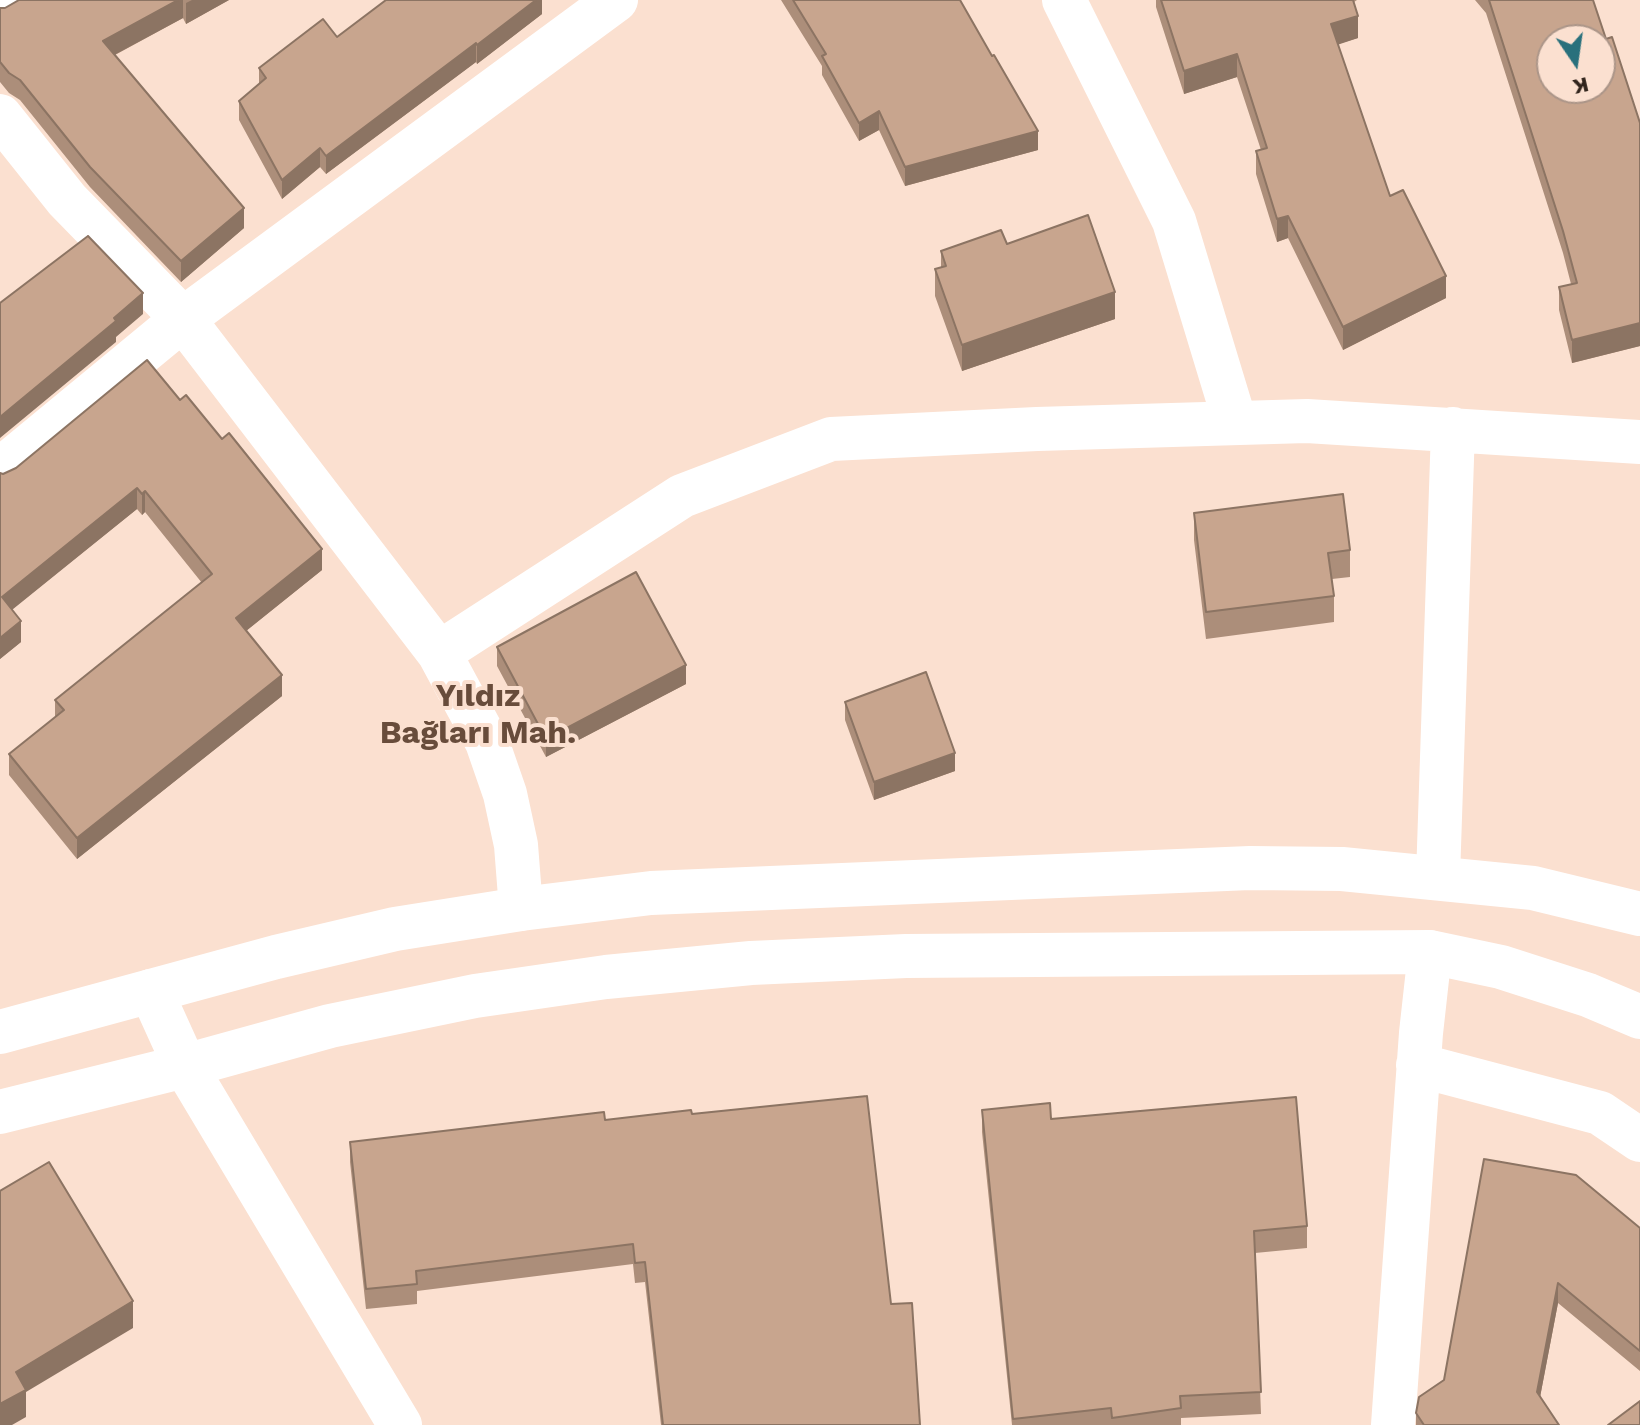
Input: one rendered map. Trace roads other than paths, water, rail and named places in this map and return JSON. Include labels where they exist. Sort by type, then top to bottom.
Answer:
[{"type":"street","points":[[0,4],[5,0]]},
{"type":"street","points":[[0,470],[183,319],[616,0]]},
{"type":"street","points":[[1064,0],[1174,221],[1235,422]]},
{"type":"street","points":[[0,116],[67,200],[183,319],[439,653],[487,742],[505,794],[516,845],[521,909]]},
{"type":"street","points":[[439,653],[682,496],[831,439],[1307,421],[1640,442]]},
{"type":"street","points":[[1438,877],[1453,429]]},
{"type":"street","points":[[0,1032],[276,957],[395,929],[651,893],[1250,868],[1342,869],[1533,888],[1640,914]]},
{"type":"street","points":[[1393,1425],[1418,1065],[1430,952]]},
{"type":"street","points":[[0,1112],[330,1026],[475,996],[606,977],[751,963],[906,956],[1430,952],[1501,967],[1588,995],[1640,1017]]},
{"type":"street","points":[[151,991],[185,1066],[400,1425]]},
{"type":"street","points":[[1418,1065],[1600,1113],[1640,1140]]},
{"type":"district","name":"Yıldız Bağları Mah.","points":[[478,716]]}]
